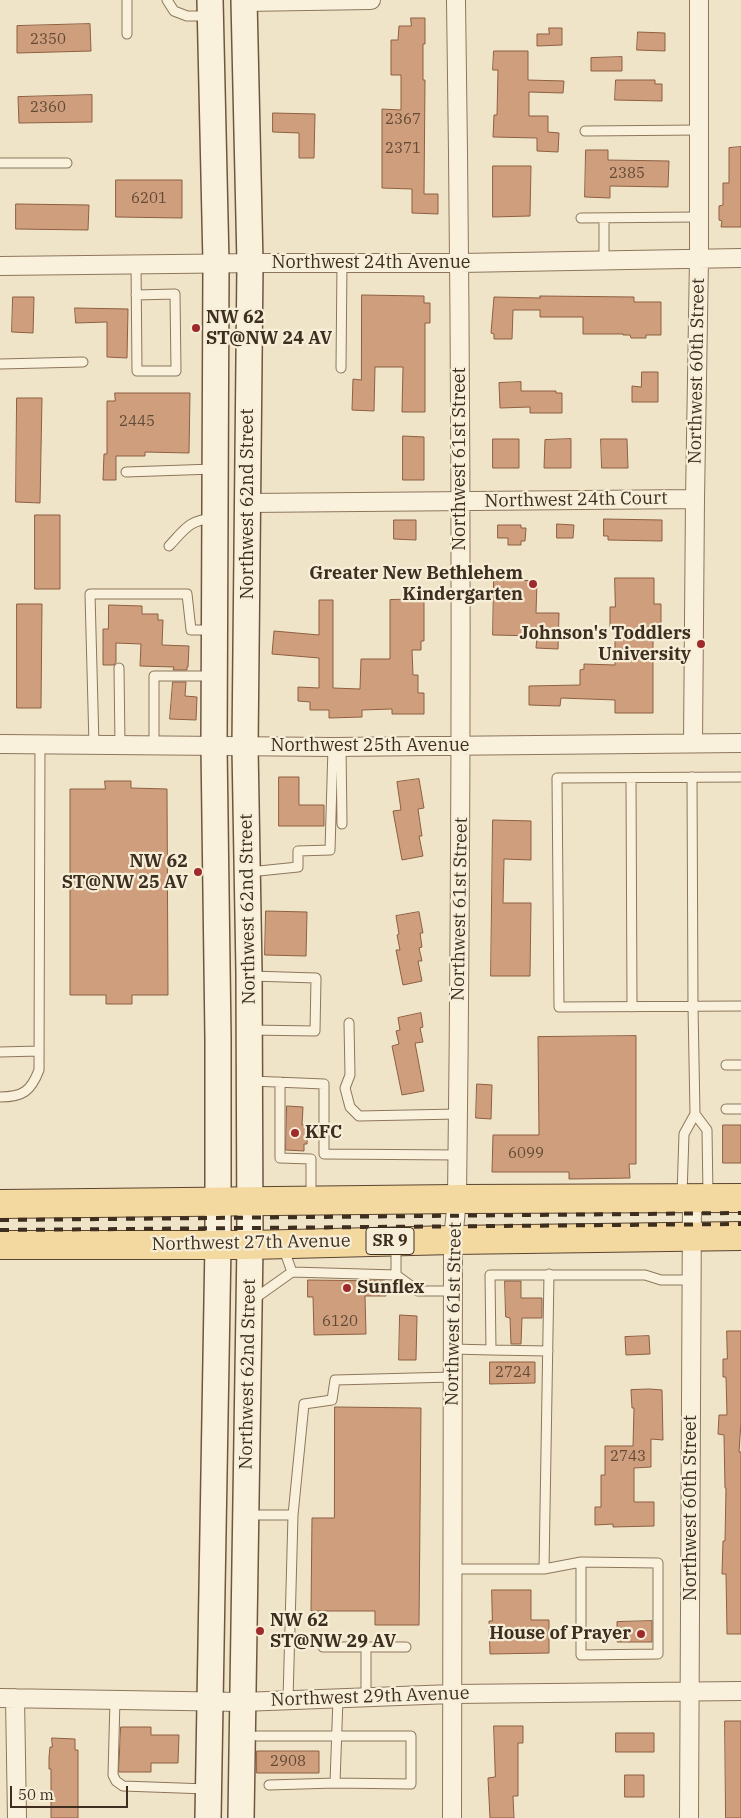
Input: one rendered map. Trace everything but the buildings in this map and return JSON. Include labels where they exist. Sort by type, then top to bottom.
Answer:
[{"type":"main road","name":"Northwest 62nd Street","points":[[241,1818],[250,1245],[249,976],[245,747],[250,263],[244,1]]},
{"type":"main road","name":"Northwest 62nd Street","points":[[208,1818],[218,1244],[218,1038],[214,746],[216,263],[210,8]]},
{"type":"main road","points":[[0,1204],[741,1198]]},
{"type":"main road","name":"Northwest 27th Avenue","points":[[0,1245],[250,1245],[741,1236]]},
{"type":"street","points":[[244,1],[371,0]]},
{"type":"street","name":"Northwest 61st Street","points":[[452,1818],[453,1240],[457,1199],[458,1156],[461,746],[460,263],[456,0]]},
{"type":"street","name":"Northwest 60th Street","points":[[693,743],[694,499],[699,258],[699,0]]},
{"type":"street","name":"Northwest 24th Avenue","points":[[0,266],[216,263],[460,263],[741,258]]},
{"type":"street","name":"Northwest 24th Court","points":[[248,503],[694,499]]},
{"type":"street","name":"Northwest 25th Avenue","points":[[0,744],[337,747],[741,743]]},
{"type":"street","name":"Northwest 60th Street","points":[[689,1818],[692,1236],[694,1198]]},
{"type":"street","name":"Northwest 29th Avenue","points":[[7,1698],[242,1702],[452,1694],[741,1691]]},
{"type":"street","points":[[7,1698],[17,1818]]},
{"type":"lane","points":[[127,0],[127,34]]},
{"type":"lane","points":[[167,0],[174,10],[187,16],[210,8]]},
{"type":"lane","points":[[585,131],[699,130]]},
{"type":"lane","points":[[0,164],[67,163]]},
{"type":"lane","points":[[581,218],[699,217]]},
{"type":"lane","points":[[604,218],[604,260]]},
{"type":"lane","points":[[341,368],[342,263]]},
{"type":"lane","points":[[136,264],[136,295],[137,371],[176,371],[175,294],[136,295]]},
{"type":"lane","points":[[0,364],[83,362]]},
{"type":"lane","points":[[126,472],[214,469]]},
{"type":"lane","points":[[169,546],[191,524],[199,520],[214,518]]},
{"type":"lane","points":[[94,745],[90,594],[187,594],[191,630],[214,630]]},
{"type":"lane","points":[[119,668],[120,745]]},
{"type":"lane","points":[[154,746],[154,676],[214,676]]},
{"type":"lane","points":[[0,1097],[11,1097],[24,1093],[34,1083],[39,1070],[40,744]]},
{"type":"lane","points":[[337,747],[342,824]]},
{"type":"lane","points":[[247,872],[298,867],[298,850],[330,850],[337,747]]},
{"type":"lane","points":[[692,777],[695,1114],[684,1134],[694,1198]]},
{"type":"lane","points":[[741,777],[557,778],[559,1007],[741,1006]]},
{"type":"lane","points":[[631,778],[632,1007]]},
{"type":"lane","points":[[249,976],[316,978],[315,1031],[249,1030]]},
{"type":"lane","points":[[349,1023],[350,1075],[345,1088],[350,1107],[359,1116],[458,1114]]},
{"type":"lane","points":[[0,1052],[39,1051]]},
{"type":"lane","points":[[726,1065],[741,1065]]},
{"type":"lane","points":[[250,1081],[324,1084],[324,1154]]},
{"type":"lane","points":[[280,1082],[280,1158],[311,1159],[324,1154],[458,1156]]},
{"type":"lane","points":[[726,1109],[741,1109]]},
{"type":"lane","points":[[694,1198],[707,1130],[695,1114]]},
{"type":"lane","points":[[311,1159],[312,1201]]},
{"type":"lane","points":[[396,1241],[396,1276]]},
{"type":"lane","points":[[282,1244],[292,1272]]},
{"type":"lane","points":[[249,1302],[292,1272],[396,1276],[418,1291],[453,1291]]},
{"type":"lane","points":[[544,1569],[549,1274]]},
{"type":"lane","points":[[491,1350],[490,1275],[645,1276],[660,1280],[692,1280]]},
{"type":"lane","points":[[453,1349],[548,1351]]},
{"type":"lane","points":[[288,1700],[293,1515],[304,1404],[332,1400],[335,1380],[453,1377]]},
{"type":"lane","points":[[245,1515],[293,1515]]},
{"type":"lane","points":[[452,1569],[544,1569],[581,1562],[658,1562],[658,1654],[581,1655],[581,1562]]},
{"type":"lane","points":[[366,1646],[366,1697]]},
{"type":"lane","points":[[324,1647],[406,1647]]},
{"type":"lane","points":[[335,1783],[338,1698]]},
{"type":"lane","points":[[115,1700],[113,1775],[116,1781],[123,1786],[209,1789]]},
{"type":"lane","points":[[257,1736],[411,1736],[411,1784],[335,1783],[269,1785]]},
{"type":"railway","points":[[0,1220],[741,1213]]},
{"type":"railway","points":[[0,1230],[741,1224]]},
{"type":"place","name":"NW 62 ST@NW 24 AV","points":[[196,328]]},
{"type":"place","name":"Greater New Bethlehem Kindergarten","points":[[533,584]]},
{"type":"place","name":"Johnson's Toddlers University","points":[[701,644]]},
{"type":"place","name":"NW 62 ST@NW 25 AV","points":[[198,872]]},
{"type":"place","name":"KFC","points":[[295,1133]]},
{"type":"place","name":"Sunflex","points":[[347,1288]]},
{"type":"place","name":"NW 62 ST@NW 29 AV","points":[[260,1631]]},
{"type":"place","name":"House of Prayer","points":[[641,1634]]}]
